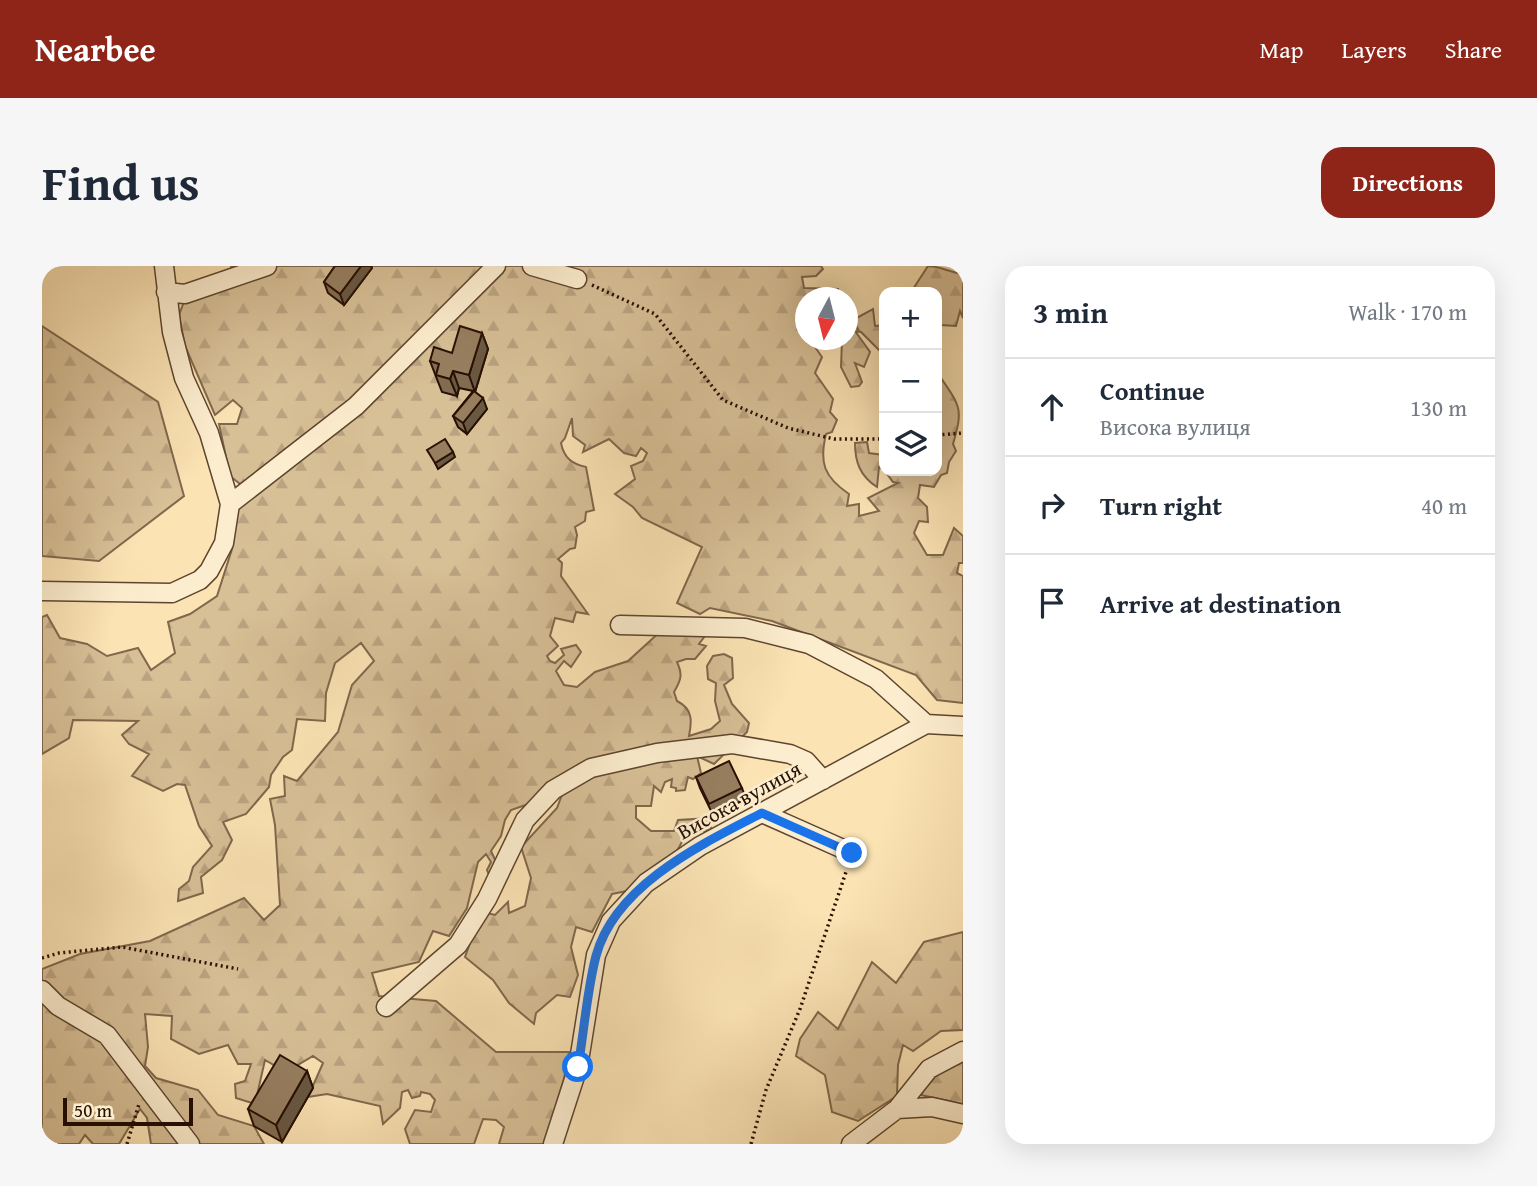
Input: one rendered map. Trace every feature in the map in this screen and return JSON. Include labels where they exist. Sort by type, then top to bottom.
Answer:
[{"type":"street","points":[[42,591],[172,593],[201,580],[224,543],[230,504],[209,433],[184,378],[172,332],[164,266]]},
{"type":"street","points":[[166,292],[185,294],[267,266]]},
{"type":"street","points":[[230,504],[356,406],[496,266]]},
{"type":"street","points":[[532,266],[577,279]]},
{"type":"street","points":[[620,625],[745,628],[809,643],[877,678],[926,724],[963,726]]},
{"type":"street","name":"Висока вулиця","points":[[553,1144],[578,1067],[596,955],[611,921],[646,883],[700,846],[926,724]]},
{"type":"street","points":[[386,1007],[458,945],[487,899],[525,820],[553,790],[591,768],[657,753],[732,744],[790,754],[806,761],[823,780]]},
{"type":"street","points":[[762,813],[852,853]]},
{"type":"street","points":[[42,990],[58,1006],[107,1035],[190,1144]]},
{"type":"street","points":[[851,1144],[897,1109],[929,1069],[963,1051]]},
{"type":"street","points":[[897,1109],[932,1107],[963,1114]]},
{"type":"path","points":[[577,279],[655,314],[723,400],[788,428],[834,439],[879,439]]},
{"type":"path","points":[[942,435],[963,433]]},
{"type":"path","points":[[751,1144],[766,1090],[800,1009],[852,853]]},
{"type":"path","points":[[42,958],[59,953],[122,947],[238,969]]},
{"type":"path","points":[[127,1144],[144,1085]]},
{"type":"green space","points":[[231,266],[821,266],[823,269],[816,276],[802,277],[804,287],[795,287],[795,350],[817,350],[822,357],[815,373],[833,399],[830,412],[837,420],[832,432],[826,434],[823,453],[829,475],[849,494],[847,506],[859,504],[859,516],[879,511],[868,498],[898,483],[893,482],[889,476],[940,476],[934,487],[920,485],[918,498],[927,507],[928,522],[919,521],[914,533],[927,555],[943,555],[954,528],[963,536],[963,563],[959,563],[957,573],[963,576],[963,703],[937,700],[916,675],[772,621],[710,608],[700,614],[677,603],[702,547],[642,518],[633,507],[615,494],[635,479],[631,466],[643,461],[647,453],[641,448],[636,456],[624,453],[609,439],[583,452],[585,445],[573,436],[572,418],[561,443],[569,460],[586,467],[594,510],[586,512],[585,521],[575,527],[575,548],[558,559],[562,563],[561,576],[588,614],[576,612],[573,622],[555,618],[550,636],[558,646],[547,656],[555,663],[564,655],[561,649],[576,645],[581,652],[571,667],[564,661],[556,671],[564,685],[577,687],[595,672],[628,661],[663,629],[705,636],[699,644],[706,646],[695,659],[677,662],[680,677],[674,692],[677,701],[689,712],[689,736],[711,729],[720,721],[715,701],[716,683],[708,679],[707,666],[713,656],[724,654],[732,658],[733,678],[724,685],[732,704],[749,723],[747,732],[714,764],[697,756],[701,773],[693,779],[688,777],[685,790],[676,791],[676,788],[671,787],[672,779],[665,782],[661,792],[654,786],[651,806],[636,806],[636,818],[651,831],[674,831],[678,820],[709,818],[711,829],[705,832],[692,823],[676,853],[627,891],[612,894],[592,932],[576,927],[571,947],[578,975],[570,997],[557,995],[536,1013],[534,1024],[509,1003],[493,980],[465,957],[473,935],[487,913],[495,915],[508,902],[509,913],[525,906],[531,878],[521,847],[557,808],[563,792],[511,810],[501,836],[491,851],[497,864],[489,875],[487,870],[491,862],[486,854],[478,862],[467,908],[449,936],[433,931],[419,962],[372,973],[379,996],[436,1001],[496,1052],[569,1052],[564,1079],[544,1144],[499,1144],[504,1127],[496,1120],[483,1119],[474,1144],[410,1144],[405,1129],[415,1110],[431,1112],[435,1100],[430,1094],[421,1092],[420,1096],[412,1098],[408,1090],[402,1092],[400,1108],[383,1124],[380,1106],[327,1094],[308,1097],[323,1063],[313,1056],[286,1072],[265,1060],[255,1104],[236,1098],[235,1084],[245,1081],[251,1064],[238,1064],[228,1045],[199,1054],[171,1039],[172,1016],[145,1014],[148,1047],[145,1066],[156,1078],[198,1090],[218,1115],[254,1126],[264,1144],[151,1144],[147,1118],[140,1109],[119,1144],[93,1144],[85,1135],[79,1144],[42,1144],[42,969],[80,954],[150,941],[244,898],[264,920],[280,905],[275,825],[270,799],[285,796],[284,776],[297,781],[338,732],[352,685],[374,661],[361,643],[335,663],[326,693],[325,721],[297,719],[292,750],[283,757],[271,775],[269,787],[246,814],[223,822],[232,840],[222,860],[201,877],[203,893],[178,901],[179,889],[189,881],[193,867],[212,846],[199,826],[185,785],[177,784],[163,791],[132,776],[149,754],[129,744],[122,735],[138,721],[73,720],[69,738],[42,754],[42,617],[47,615],[60,638],[87,644],[107,656],[138,648],[151,670],[175,653],[168,622],[190,614],[217,596],[232,549],[238,509],[254,495],[230,476],[219,424],[237,424],[242,408],[233,400],[215,415],[185,346],[179,315],[185,299],[233,278]]},
{"type":"green space","points":[[928,266],[963,274],[963,318],[960,311],[956,326],[942,325],[942,287],[914,287]]},
{"type":"green space","points":[[873,309],[875,326],[879,326],[879,350],[858,332],[858,317]]},
{"type":"green space","points":[[42,326],[158,402],[184,496],[99,561],[42,556]]},
{"type":"green space","points":[[858,335],[870,352],[864,367],[855,363],[862,382],[859,386],[851,387],[841,367],[842,350],[858,350]]},
{"type":"green space","points":[[942,380],[953,396],[959,416],[953,444],[956,451],[949,462],[947,473],[942,475]]},
{"type":"green space","points":[[867,442],[869,453],[879,454],[877,487],[860,468],[855,443]]},
{"type":"green space","points":[[963,932],[963,1030],[941,1031],[913,1051],[903,1045],[898,1065],[897,1096],[858,1121],[832,1112],[825,1075],[796,1056],[800,1039],[818,1012],[838,1029],[872,962],[896,983],[924,942]]},
{"type":"green space","points":[[963,1059],[963,1104],[921,1095],[930,1078]]},
{"type":"building","points":[[335,266],[361,266],[340,294],[324,282]]},
{"type":"building","points":[[460,326],[482,333],[469,375],[453,371],[450,379],[436,375],[439,364],[430,361],[434,347],[452,353]]},
{"type":"building","points":[[474,391],[483,398],[463,423],[453,416]]},
{"type":"building","points":[[445,439],[453,452],[435,463],[427,450]]},
{"type":"building","points":[[729,761],[742,788],[709,804],[696,777]]},
{"type":"building","points":[[280,1055],[307,1071],[276,1125],[248,1109]]},
{"type":"route","points":[[578,1067],[596,955],[611,921],[646,883],[700,846],[762,813],[852,853]]}]
